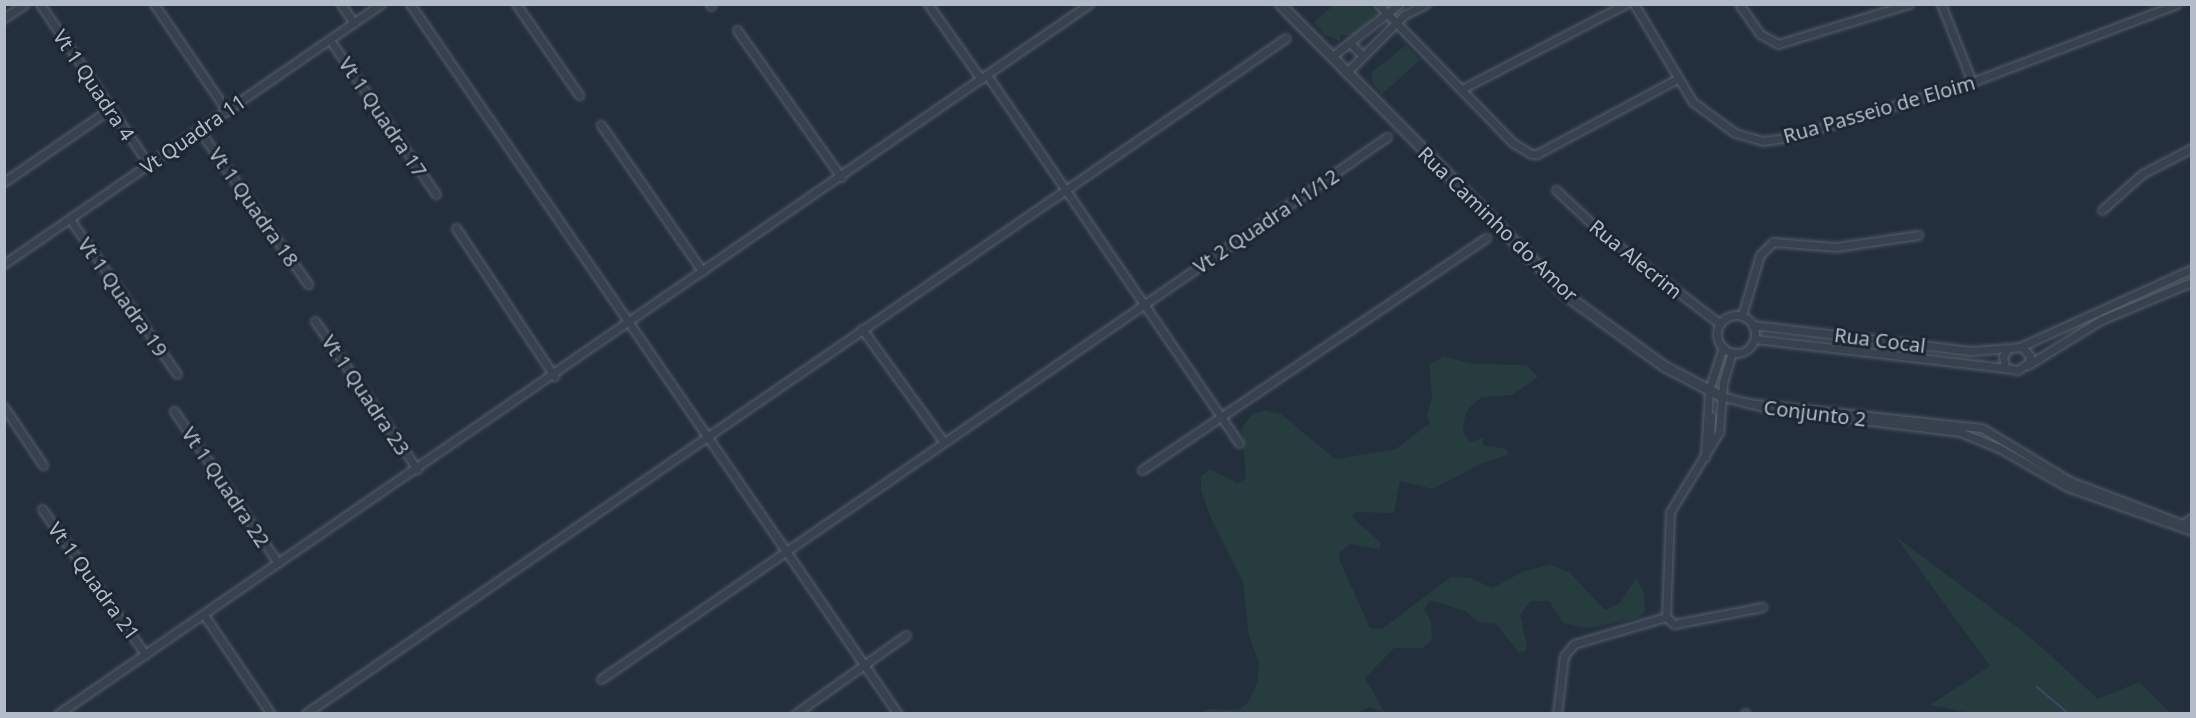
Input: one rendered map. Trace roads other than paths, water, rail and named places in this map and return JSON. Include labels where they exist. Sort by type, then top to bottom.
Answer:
[{"type":"street","points":[[4,18],[25,4]]},
{"type":"street","name":"Vt 1 Quadra 4","points":[[40,4],[149,165]]},
{"type":"street","points":[[154,4],[227,111]]},
{"type":"street","points":[[341,4],[354,23]]},
{"type":"street","name":"Vt Quadra 11","points":[[4,264],[381,4]]},
{"type":"street","points":[[410,4],[709,435],[785,551],[898,714]]},
{"type":"street","points":[[516,4],[579,95]]},
{"type":"street","points":[[928,4],[1065,188],[1239,443]]},
{"type":"street","points":[[58,714],[554,376],[1089,4]]},
{"type":"street","name":"Rua Caminho do Amor","points":[[1280,4],[1570,298],[1664,366],[1720,396],[1745,404]]},
{"type":"street","points":[[1378,4],[1524,151],[1537,154],[1677,79]]},
{"type":"street","points":[[1331,57],[1399,4]]},
{"type":"street","points":[[1346,73],[1397,23],[1426,4]]},
{"type":"street","points":[[1462,89],[1625,4]]},
{"type":"street","name":"Rua Passeio de Eloim","points":[[1634,4],[1677,79],[1693,102],[1717,123],[1740,136],[1763,141],[1791,137],[1972,82],[2177,4]]},
{"type":"street","points":[[1739,4],[1760,34],[1778,44],[1909,4]]},
{"type":"street","points":[[1941,4],[1972,82]]},
{"type":"street","points":[[737,30],[841,177]]},
{"type":"street","points":[[305,714],[1065,188],[1286,38]]},
{"type":"street","name":"Vt 1 Quadra 17","points":[[330,40],[436,194]]},
{"type":"street","points":[[1350,43],[1363,56]]},
{"type":"street","points":[[4,182],[110,109]]},
{"type":"street","points":[[601,125],[702,271]]},
{"type":"street","name":"Vt 1 Quadra 18","points":[[199,130],[309,285]]},
{"type":"street","name":"Vt 2 Quadra 11/12","points":[[601,679],[942,441],[1388,137]]},
{"type":"street","points":[[2102,210],[2142,174],[2192,148]]},
{"type":"street","name":"Rua Alecrim","points":[[1556,190],[1604,235],[1720,324]]},
{"type":"street","name":"Vt 1 Quadra 19","points":[[70,219],[177,374]]},
{"type":"street","points":[[456,228],[554,376]]},
{"type":"street","points":[[1742,315],[1760,255],[1773,242],[1836,247],[1918,235]]},
{"type":"street","points":[[1142,470],[1224,418],[1486,238]]},
{"type":"street","points":[[2192,269],[2007,351],[2002,356],[2005,368],[2015,371],[2101,320],[2192,282]]},
{"type":"street","points":[[1733,315],[1742,315],[1754,325],[1755,339],[1748,349],[1732,352],[1723,347],[1717,332],[1720,324],[1733,315]]},
{"type":"street","name":"Vt 1 Quadra 23","points":[[315,321],[417,469]]},
{"type":"street","name":"Rua Cocal","points":[[1754,325],[1971,351],[2007,351]]},
{"type":"street","points":[[862,329],[942,441]]},
{"type":"street","name":"Rua Cocal","points":[[1755,339],[2005,368]]},
{"type":"street","points":[[1705,454],[1709,390],[1723,347]]},
{"type":"street","points":[[2019,347],[2030,356],[2028,365]]},
{"type":"street","points":[[1732,352],[1720,396],[1720,427],[1670,512],[1666,616],[1674,624],[1762,607]]},
{"type":"street","name":"Conjunto 2","points":[[1745,404],[1991,431],[2069,484]]},
{"type":"street","points":[[4,407],[43,465]]},
{"type":"street","name":"Vt 1 Quadra 22","points":[[174,411],[278,563]]},
{"type":"street","name":"Conjunto 2","points":[[1948,426],[1986,441],[2069,484],[2192,530]]},
{"type":"street","name":"Vt 1 Quadra 21","points":[[42,509],[146,654]]},
{"type":"street","points":[[2181,526],[2192,517]]},
{"type":"street","points":[[204,615],[271,714]]},
{"type":"street","points":[[1557,714],[1564,656],[1574,644],[1666,616]]},
{"type":"street","points":[[795,714],[906,635]]},
{"type":"waterway","points":[[2037,687],[2069,714]]}]
